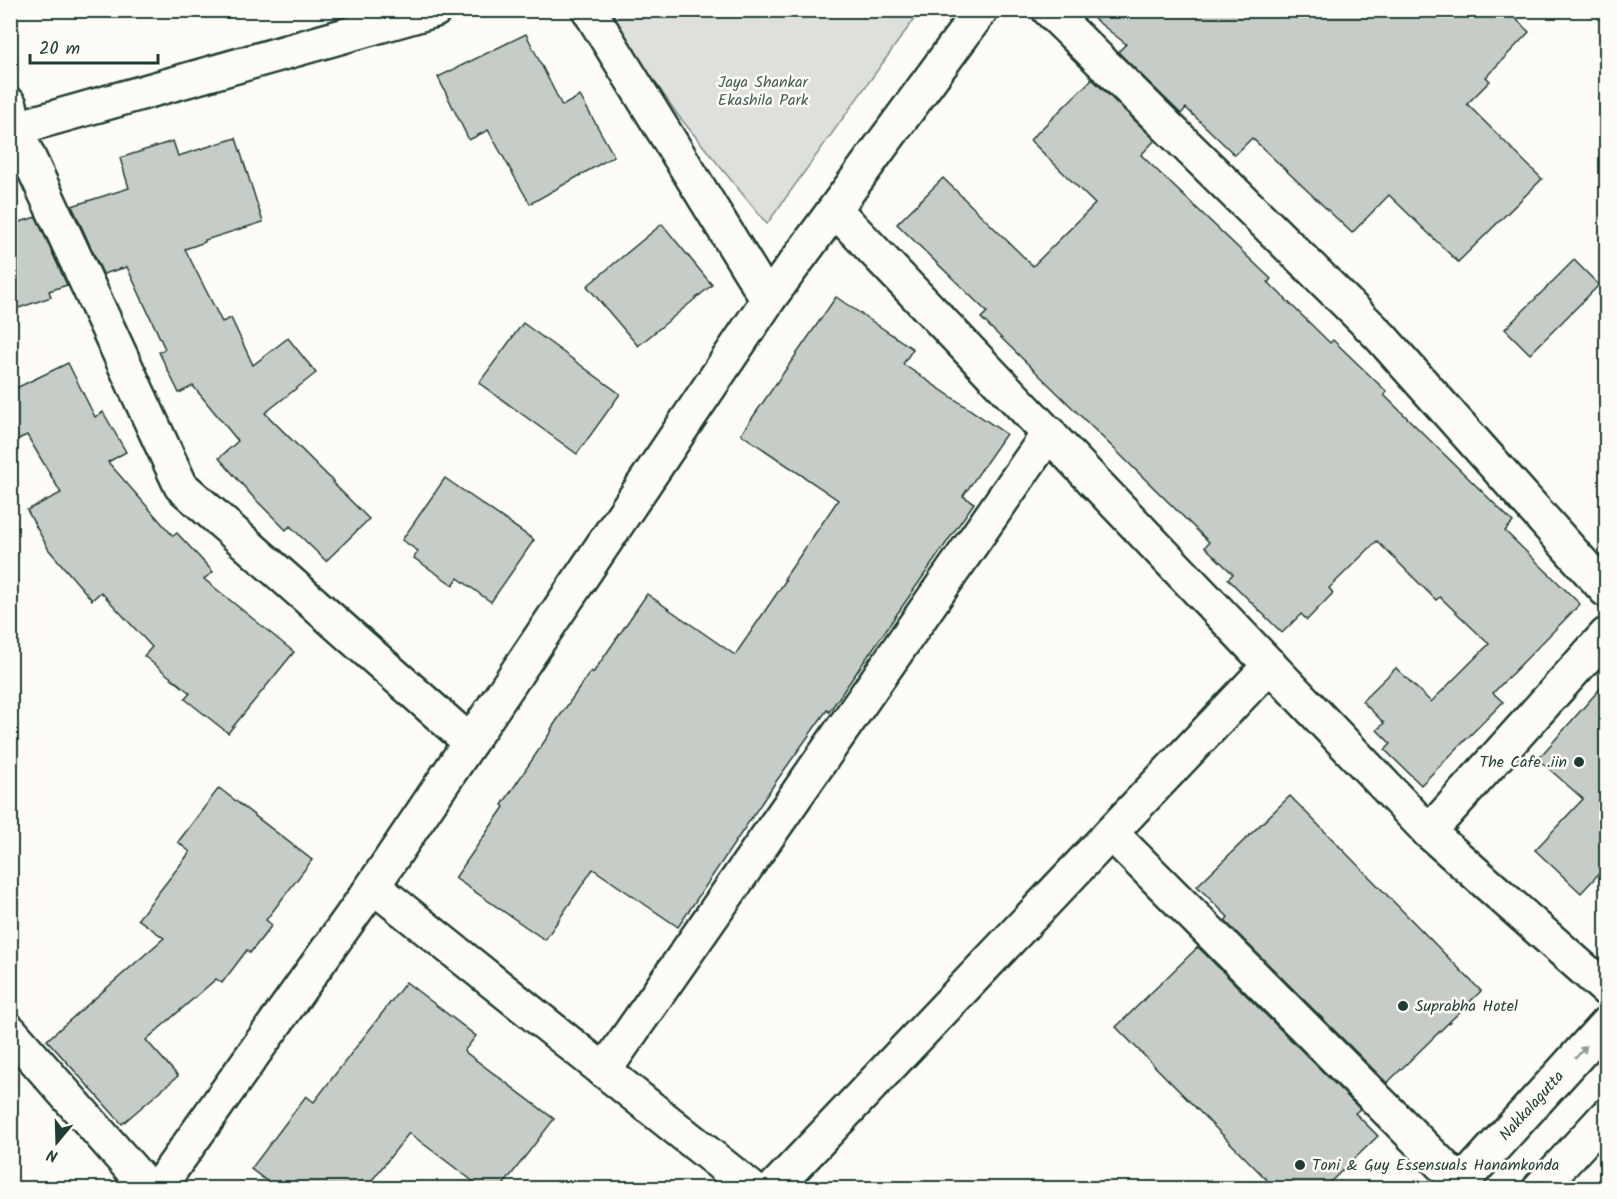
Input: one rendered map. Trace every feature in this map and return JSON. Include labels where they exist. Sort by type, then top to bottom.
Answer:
[{"type":"street","points":[[435,10],[12,121],[181,486],[470,742]]},
{"type":"street","points":[[589,10],[768,300]]},
{"type":"street","points":[[158,1188],[373,886],[768,300],[981,10]]},
{"type":"street","points":[[1049,10],[1380,336],[1606,590]]},
{"type":"street","points":[[835,210],[1429,832],[1606,989]]},
{"type":"street","points":[[604,1071],[1049,433]]},
{"type":"street","points":[[1429,832],[1606,635]]},
{"type":"street","points":[[774,1188],[1270,665]]},
{"type":"street","points":[[1112,833],[1459,1186]]},
{"type":"street","points":[[373,886],[751,1188]]},
{"type":"street","name":"Nakkalagutta","points":[[1459,1186],[1606,1024]]},
{"type":"street","points":[[10,1032],[148,1188]]},
{"type":"street","points":[[1540,1188],[1606,1116]]},
{"type":"green space","name":"Jaya Shankar Ekashila Park","points":[[606,11],[920,11],[767,224],[677,114]]},
{"type":"building","points":[[1083,10],[1507,10],[1529,32],[1486,77],[1490,81],[1467,104],[1542,179],[1458,262],[1389,195],[1352,233],[1252,138],[1235,155],[1186,108],[1181,114],[1118,52],[1126,44]]},
{"type":"building","points":[[526,34],[562,106],[580,96],[614,156],[530,204],[488,130],[469,140],[438,77]]},
{"type":"building","points":[[1092,79],[1155,140],[1141,155],[1271,279],[1268,282],[1330,343],[1333,340],[1387,392],[1384,395],[1513,522],[1505,531],[1580,604],[1493,693],[1503,702],[1421,785],[1385,750],[1391,744],[1377,730],[1384,723],[1362,701],[1396,668],[1431,702],[1489,644],[1440,597],[1436,600],[1377,541],[1329,588],[1333,593],[1307,620],[1301,614],[1282,633],[1228,579],[1233,574],[1205,547],[1209,542],[981,318],[987,312],[897,224],[943,178],[1033,266],[1095,204],[1030,140]]},
{"type":"building","points":[[236,138],[263,222],[205,240],[205,242],[185,249],[222,322],[231,318],[253,365],[288,338],[316,373],[265,413],[369,519],[326,561],[290,526],[286,530],[219,458],[238,441],[193,386],[179,393],[159,352],[165,349],[127,267],[103,274],[72,206],[129,188],[120,158],[173,141],[178,156]]},
{"type":"building","points":[[36,217],[67,285],[49,291],[51,297],[10,311],[10,225]]},
{"type":"building","points":[[662,224],[712,285],[638,346],[587,286]]},
{"type":"building","points":[[1574,260],[1599,285],[1530,354],[1505,329]]},
{"type":"building","points":[[836,297],[913,349],[903,364],[1006,434],[963,496],[974,503],[829,712],[827,710],[775,783],[678,927],[593,869],[545,940],[455,878],[504,807],[502,805],[551,729],[647,594],[735,655],[786,580],[784,579],[838,500],[741,434]]},
{"type":"building","points":[[523,323],[620,394],[577,454],[479,383]]},
{"type":"building","points":[[68,363],[95,417],[103,412],[126,452],[108,462],[173,536],[177,533],[213,572],[204,579],[294,652],[228,733],[185,699],[190,693],[144,656],[152,647],[101,592],[92,600],[49,550],[27,510],[61,493],[27,435],[10,443],[10,391]]},
{"type":"building","points":[[445,478],[534,540],[491,602],[458,578],[453,585],[414,558],[418,551],[402,540]]},
{"type":"building","points":[[1606,682],[1606,866],[1581,893],[1535,850],[1583,799],[1538,759]]},
{"type":"building","points":[[219,788],[312,860],[266,920],[272,925],[250,953],[247,950],[222,983],[216,979],[146,1040],[178,1076],[122,1124],[47,1040],[164,938],[138,919],[190,852],[178,842]]},
{"type":"building","points":[[1290,796],[1481,991],[1387,1083],[1225,921],[1228,917],[1197,886]]},
{"type":"building","points":[[1198,947],[1360,1109],[1355,1113],[1378,1136],[1324,1188],[1275,1188],[1116,1027]]},
{"type":"building","points":[[406,982],[476,1036],[464,1051],[554,1119],[501,1188],[482,1188],[409,1133],[366,1188],[276,1188],[251,1169],[306,1096],[314,1102]]},
{"type":"place","name":"The Cafe .iin","points":[[1579,762]]},
{"type":"place","name":"Suprabha Hotel","points":[[1403,1006]]},
{"type":"place","name":"Toni & Guy Essensuals Hanamkonda","points":[[1300,1165]]}]
